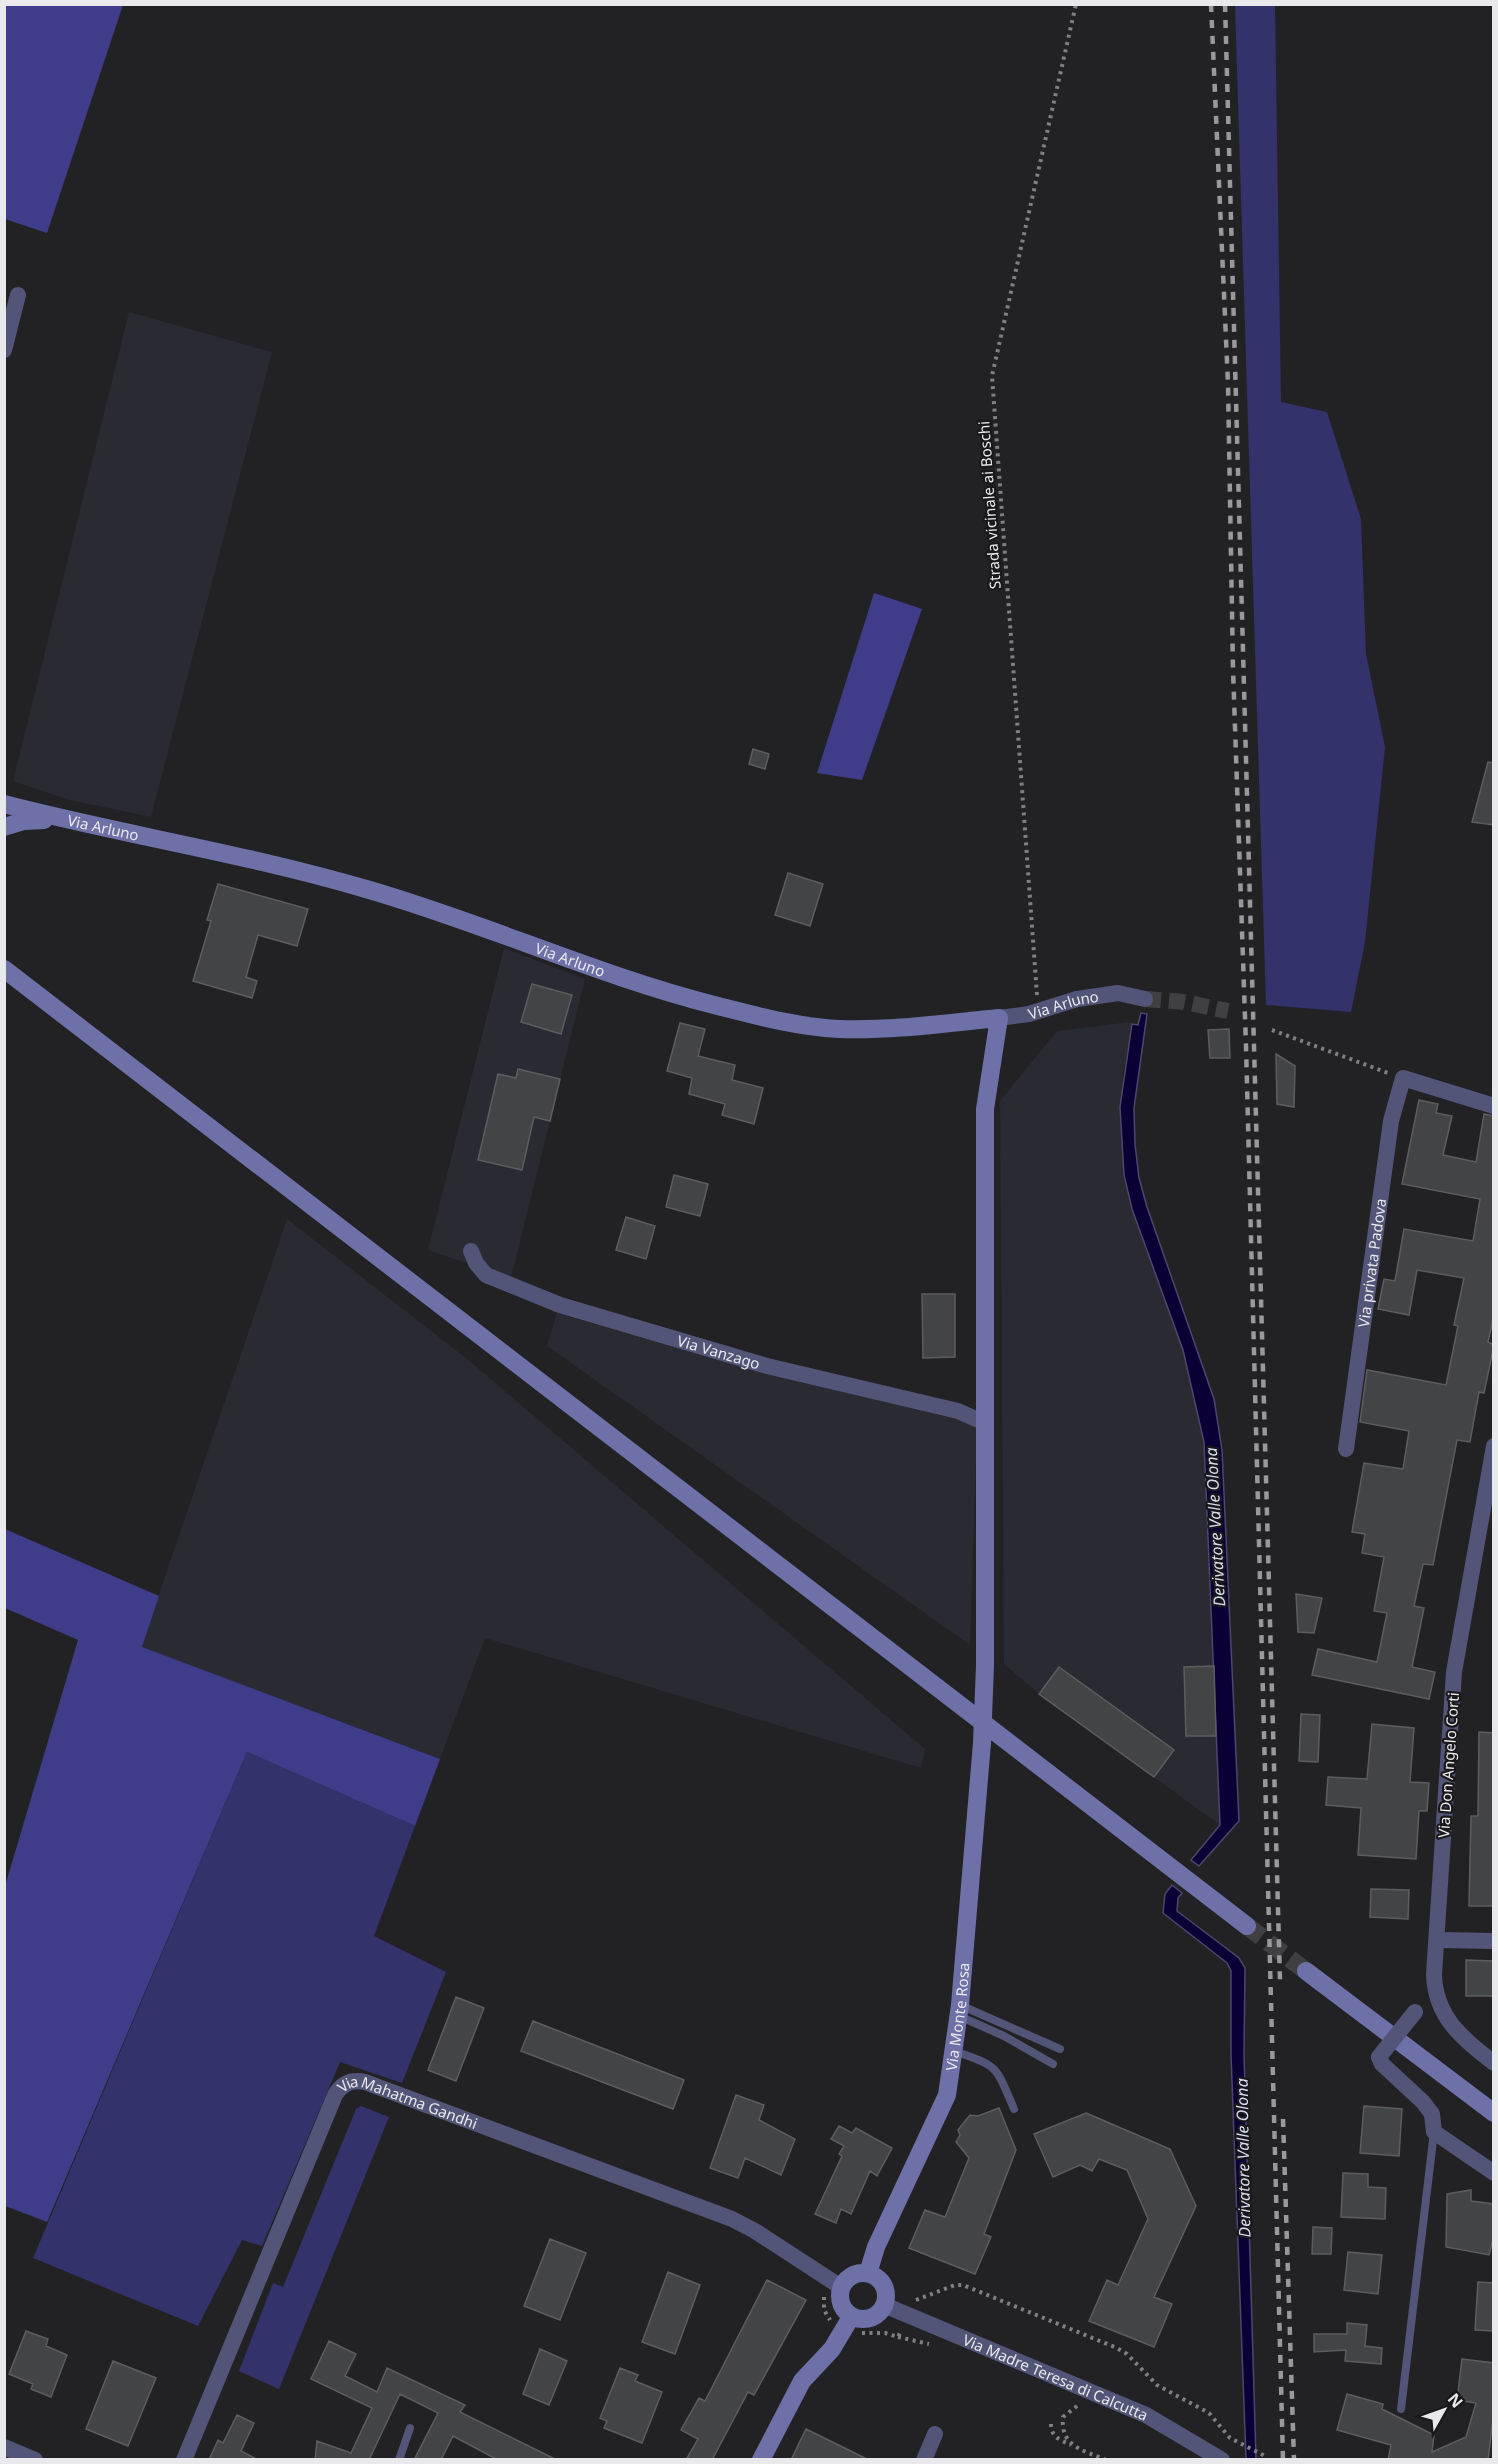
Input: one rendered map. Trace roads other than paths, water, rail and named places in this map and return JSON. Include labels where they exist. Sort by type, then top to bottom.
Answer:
[{"type":"street","points":[[4,350],[18,296]]},
{"type":"street","name":"Via Arluno","points":[[4,804],[368,889],[669,994],[756,1016],[839,1029],[901,1028],[1038,1012],[1077,999],[1118,993],[1145,999]]},
{"type":"street","points":[[4,827],[24,820],[70,821]]},
{"type":"street","points":[[4,969],[1247,1926]]},
{"type":"street","points":[[985,1423],[985,1109],[999,1018]]},
{"type":"street","name":"Via privata Padova","points":[[1346,1449],[1391,1121],[1403,1078],[1494,1106]]},
{"type":"street","name":"Via Vanzago","points":[[471,1251],[476,1263],[486,1275],[560,1305],[767,1366],[958,1412],[985,1423]]},
{"type":"street","name":"Via Monte Rosa","points":[[868,2273],[876,2247],[941,2111],[947,2095],[954,2051],[982,1743],[985,1665],[985,1423]]},
{"type":"street","name":"Via Don Angelo Corti","points":[[1494,1446],[1454,1672],[1434,1974],[1437,2000],[1453,2029],[1494,2063]]},
{"type":"street","points":[[1437,1940],[1494,1941]]},
{"type":"street","points":[[1306,1971],[1494,2113]]},
{"type":"street","points":[[1437,2000],[1427,2008],[1415,2012],[1379,2057],[1382,2064],[1423,2102],[1432,2114],[1434,2132],[1494,2173]]},
{"type":"street","name":"Via Mahatma Gandhi","points":[[184,2460],[335,2095],[339,2089],[351,2081],[365,2082],[732,2220],[755,2231],[841,2287]]},
{"type":"street","points":[[868,2273],[876,2276],[885,2289],[884,2305],[874,2317],[866,2319],[851,2317],[842,2307],[841,2287],[855,2274],[868,2273]]},
{"type":"street","name":"Via Madre Teresa di Calcutta","points":[[884,2305],[1146,2415],[1222,2460]]},
{"type":"street","points":[[761,2460],[802,2381],[839,2340],[851,2317]]},
{"type":"street","points":[[924,2460],[935,2434]]},
{"type":"street","points":[[4,2447],[35,2460]]},
{"type":"lane","points":[[959,2010],[1060,2049]]},
{"type":"lane","points":[[959,2010],[1053,2064]]},
{"type":"lane","points":[[954,2051],[990,2064],[997,2071],[1014,2109]]},
{"type":"lane","points":[[1401,2409],[1434,2132]]},
{"type":"lane","points":[[399,2460],[410,2428]]},
{"type":"water","name":"Derivatore Valle Olona","points":[[1141,1013],[1147,1014],[1134,1108],[1139,1178],[1214,1399],[1222,1450],[1239,1821],[1199,1866],[1191,1860],[1220,1825],[1204,1442],[1183,1350],[1132,1209],[1124,1175],[1120,1107],[1132,1024],[1138,1025]]},
{"type":"water","name":"Derivatore Valle Olona","points":[[1172,1885],[1182,1893],[1178,1898],[1177,1911],[1239,1958],[1245,1968],[1244,2055],[1256,2459],[1246,2459],[1231,2054],[1231,1971],[1227,1963],[1163,1913],[1165,1894]]},
{"type":"tunnel","points":[[1145,999],[1184,1002],[1228,1011]]},
{"type":"tunnel","points":[[1247,1926],[1306,1971]]},
{"type":"railway","points":[[1211,4],[1228,384],[1233,669],[1246,1046],[1283,2460]]},
{"type":"railway","points":[[1225,4],[1280,1981]]},
{"type":"railway","points":[[1283,2119],[1294,2460]]}]
